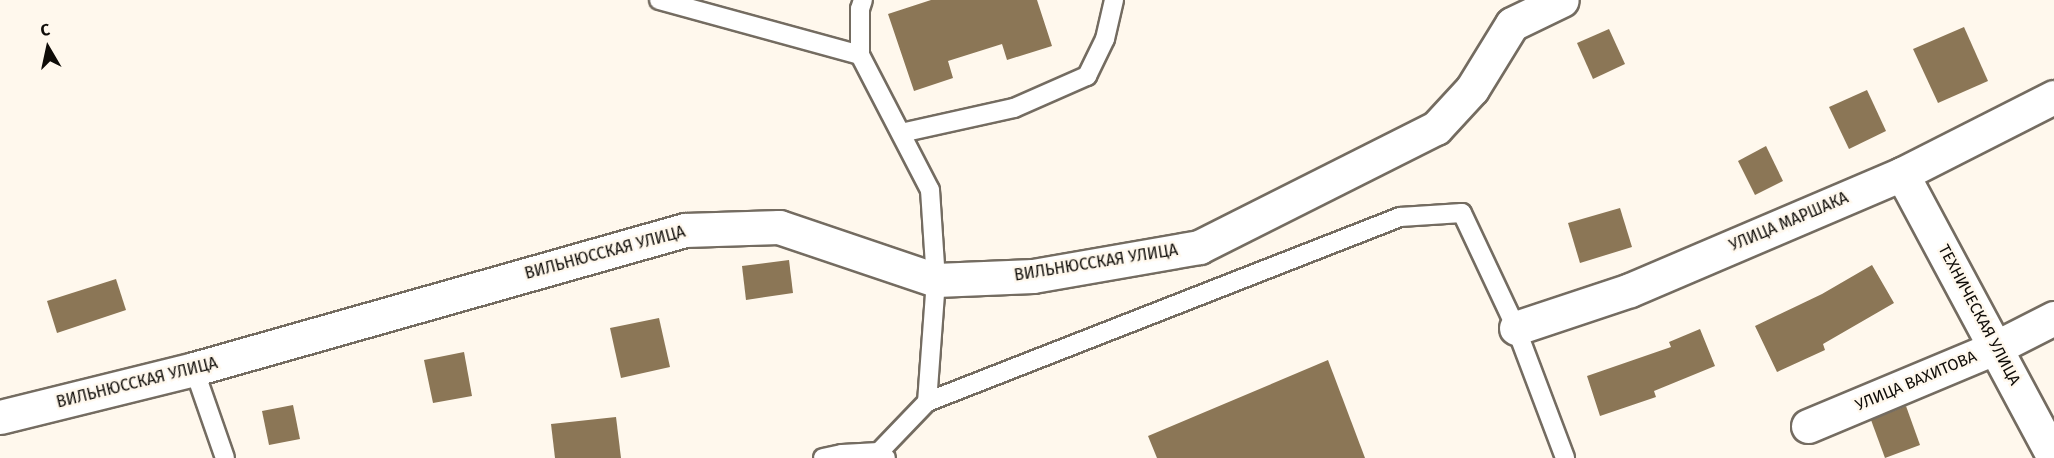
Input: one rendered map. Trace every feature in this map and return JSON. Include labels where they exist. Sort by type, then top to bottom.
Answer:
[{"type":"street","name":"ВИЛЬНЮССКАЯ УЛИЦА","points":[[0,417],[195,369],[685,230],[779,227],[936,280],[1033,276],[1199,247],[1436,128],[1472,89],[1510,12],[1563,0]]},
{"type":"street","name":"УЛИЦА МАРШАКА","points":[[1516,328],[1630,290],[1902,174],[2054,97]]},
{"type":"street","name":"ТЕХНИЧЕСКАЯ УЛИЦА","points":[[1902,174],[1997,347],[2054,457]]},
{"type":"street","name":"УЛИЦА ВАХИТОВА","points":[[1808,426],[1997,347],[2054,318]]},
{"type":"lane","points":[[659,0],[860,55]]},
{"type":"lane","points":[[862,0],[860,55],[930,190],[936,280],[927,402]]},
{"type":"lane","points":[[901,133],[1014,108],[1087,76],[1105,39],[1114,0]]},
{"type":"lane","points":[[823,458],[842,454],[883,455],[927,402],[1400,217],[1462,213],[1516,328],[1565,458]]},
{"type":"lane","points":[[195,369],[225,458]]},
{"type":"building","points":[[931,0],[1037,0],[1052,46],[1007,60],[1002,44],[948,61],[953,78],[914,91],[888,14]]},
{"type":"building","points":[[1964,27],[1988,81],[1938,103],[1913,49]]},
{"type":"building","points":[[1609,29],[1625,64],[1593,79],[1577,43]]},
{"type":"building","points":[[1867,90],[1886,131],[1849,149],[1829,107]]},
{"type":"building","points":[[1766,146],[1783,181],[1755,195],[1738,161]]},
{"type":"building","points":[[1620,208],[1632,247],[1580,263],[1568,223]]},
{"type":"building","points":[[789,260],[793,293],[746,300],[742,266]]},
{"type":"building","points":[[1872,265],[1894,303],[1823,344],[1825,350],[1777,372],[1755,326],[1822,294]]},
{"type":"building","points":[[116,279],[126,310],[57,333],[47,301]]},
{"type":"building","points":[[659,318],[670,367],[621,378],[610,328]]},
{"type":"building","points":[[1700,329],[1715,366],[1654,391],[1656,397],[1600,416],[1587,376],[1671,347],[1669,342]]},
{"type":"building","points":[[464,352],[472,396],[433,403],[424,360]]},
{"type":"building","points":[[1328,360],[1365,458],[1157,458],[1148,436]]},
{"type":"building","points":[[293,405],[300,439],[269,445],[262,411]]},
{"type":"building","points":[[1906,406],[1920,445],[1885,458],[1871,420]]},
{"type":"building","points":[[616,417],[621,458],[555,458],[551,424]]}]
